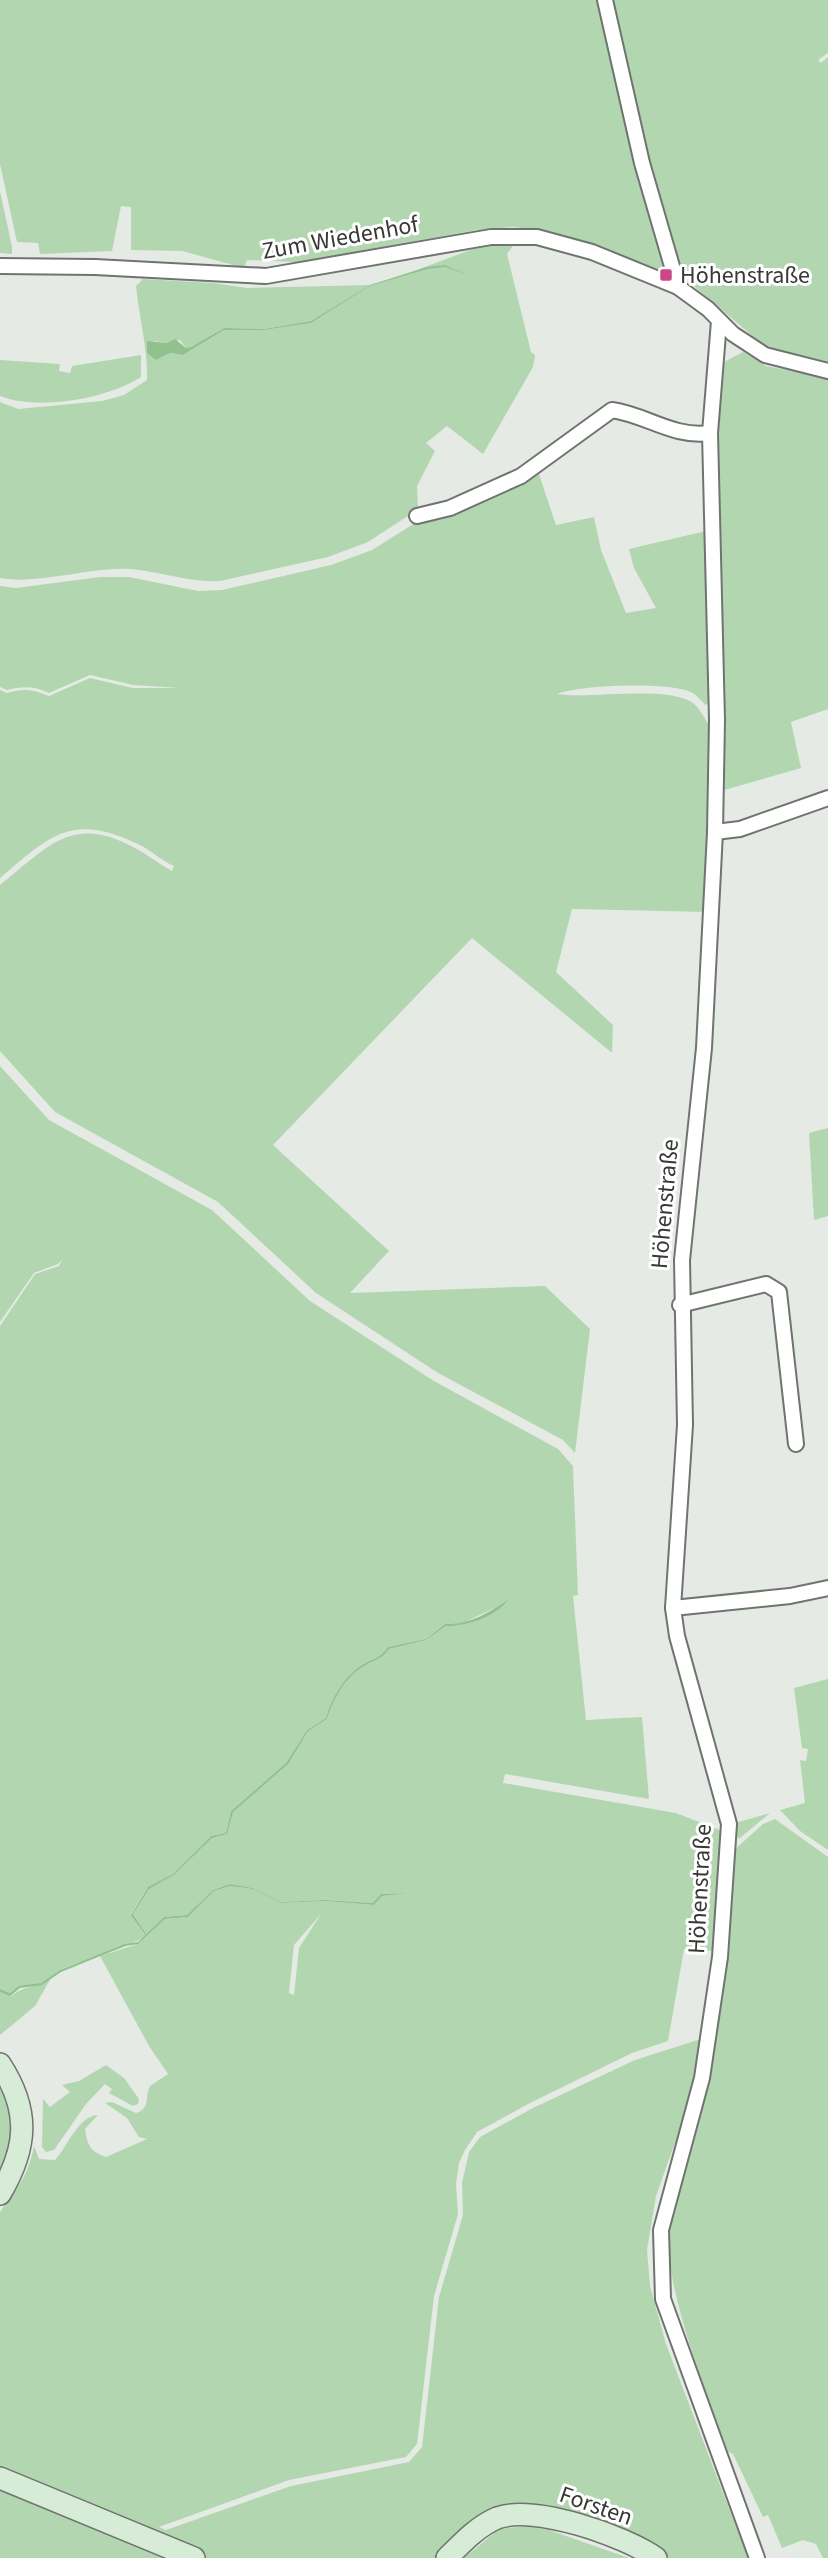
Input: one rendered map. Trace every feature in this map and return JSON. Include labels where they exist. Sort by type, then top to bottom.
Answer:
[{"type":"street","points":[[605,0],[642,163],[678,287],[765,355],[828,371]]},
{"type":"street","name":"Zum Wiedenhof","points":[[0,266],[95,267],[266,276],[424,247],[517,235],[566,243],[678,287]]},
{"type":"street","name":"Höhenstraße","points":[[719,321],[710,433],[717,720],[715,832],[705,1034],[682,1260],[680,1305],[685,1425],[673,1608],[677,1636],[730,1824],[720,1957],[704,2066],[661,2230],[663,2299],[757,2558]]},
{"type":"street","points":[[417,516],[450,508],[521,476],[612,410],[644,418],[675,432],[692,436],[710,433]]},
{"type":"street","points":[[715,832],[740,829],[828,798]]},
{"type":"street","points":[[680,1305],[766,1284],[779,1292],[796,1444]]},
{"type":"street","points":[[673,1608],[790,1596],[828,1588]]},
{"type":"street","points":[[0,2064],[20,2102],[23,2123],[19,2152],[0,2194]]},
{"type":"street","points":[[0,2478],[194,2558]]},
{"type":"street","name":"Forsten","points":[[447,2558],[469,2537],[497,2518],[528,2513],[554,2517],[656,2558]]},
{"type":"shaded area","points":[[0,0],[600,0],[666,266],[657,269],[548,231],[512,227],[477,230],[297,262],[247,260],[244,268],[182,251],[131,250],[131,207],[121,206],[112,251],[40,254],[38,243],[17,242],[0,164]]},
{"type":"shaded area","points":[[609,0],[828,0],[828,53],[818,60],[821,63],[828,57],[828,363],[791,355],[762,344],[696,288],[676,262],[663,224]]},
{"type":"shaded area","points":[[0,191],[12,247],[12,254],[0,253]]},
{"type":"shaded area","points":[[515,243],[507,254],[531,352],[535,355],[533,367],[483,454],[447,426],[426,443],[435,451],[417,486],[418,509],[368,542],[328,557],[220,581],[129,569],[48,578],[0,578],[0,402],[18,409],[102,401],[124,395],[147,380],[136,286],[143,279],[247,288],[370,285],[311,321],[264,329],[224,328],[186,348],[180,340],[167,343],[153,341],[156,360],[170,353],[183,355],[224,330],[264,330],[311,323],[370,286],[428,269],[445,267],[476,278],[445,265],[409,273],[478,247]]},
{"type":"shaded area","points":[[445,265],[476,278],[445,267],[428,269],[370,286],[311,323],[264,330],[224,330],[183,355],[170,353],[156,360],[147,353],[147,341],[167,343],[175,339],[186,348],[224,328],[264,329],[311,321],[370,285],[427,267]]},
{"type":"shaded area","points":[[743,352],[766,366],[828,378],[828,709],[791,722],[801,768],[721,791],[717,424],[724,362]]},
{"type":"shaded area","points":[[141,355],[141,377],[127,385],[91,397],[33,402],[0,396],[0,360],[60,364],[59,371],[70,373],[72,366]]},
{"type":"shaded area","points":[[538,471],[556,525],[594,517],[601,550],[626,613],[656,608],[634,568],[629,549],[706,531],[711,702],[705,705],[693,693],[666,687],[585,688],[557,694],[661,694],[690,701],[702,713],[710,727],[707,912],[572,909],[556,972],[613,1025],[612,1053],[472,938],[273,1145],[389,1251],[350,1293],[545,1286],[590,1329],[575,1453],[563,1440],[438,1373],[316,1293],[218,1202],[55,1112],[0,1051],[0,885],[46,848],[77,835],[94,834],[113,838],[172,871],[174,866],[142,846],[119,836],[81,829],[50,839],[0,878],[0,690],[7,693],[28,690],[49,696],[90,678],[133,688],[179,688],[133,685],[90,675],[49,693],[33,688],[7,690],[0,687],[0,586],[16,588],[100,577],[129,577],[198,591],[222,590],[331,565],[372,550],[420,520],[450,514],[513,489]]},
{"type":"shaded area","points":[[0,1066],[49,1120],[212,1210],[310,1301],[434,1381],[558,1449],[573,1466],[578,1595],[573,1596],[586,1720],[642,1717],[649,1799],[505,1774],[503,1783],[676,1813],[722,1831],[714,1951],[684,1949],[668,2041],[632,2053],[530,2103],[477,2132],[465,2150],[459,2163],[456,2184],[458,2214],[434,2296],[417,2444],[406,2457],[289,2480],[159,2527],[166,2530],[291,2486],[409,2462],[422,2447],[439,2297],[463,2215],[462,2183],[469,2152],[480,2137],[533,2108],[635,2060],[701,2039],[687,2109],[656,2196],[647,2250],[650,2286],[666,2344],[748,2558],[664,2558],[525,2508],[441,2558],[204,2558],[0,2474],[0,2212],[25,2175],[34,2146],[39,2159],[55,2160],[79,2126],[91,2117],[98,2115],[85,2129],[87,2139],[93,2150],[106,2157],[147,2139],[139,2137],[127,2118],[105,2103],[112,2102],[136,2113],[141,2111],[150,2086],[168,2074],[149,2046],[100,1956],[138,1944],[165,1919],[188,1917],[214,1891],[230,1886],[253,1889],[281,1903],[325,1901],[374,1905],[382,1896],[411,1893],[381,1894],[374,1903],[325,1900],[281,1902],[253,1888],[230,1884],[213,1890],[187,1915],[164,1917],[146,1934],[133,1914],[149,1889],[174,1875],[212,1838],[227,1834],[232,1812],[287,1764],[308,1731],[327,1719],[340,1690],[349,1678],[389,1649],[426,1640],[446,1626],[459,1625],[445,1624],[426,1639],[388,1647],[379,1656],[354,1671],[338,1689],[326,1718],[307,1730],[286,1763],[231,1811],[226,1833],[211,1836],[173,1874],[147,1888],[131,1914],[145,1936],[118,1949],[64,1968],[40,1983],[21,1987],[10,1993],[0,1989],[0,1326],[35,1274],[59,1266],[62,1260],[34,1273],[0,1322]],"holes":[[[509,1601],[479,1619],[459,1625]],[[321,1914],[299,1948],[294,1995],[289,1993],[294,1945]]]},
{"type":"shaded area","points":[[828,1128],[828,1216],[814,1220],[809,1133]]},
{"type":"shaded area","points":[[508,1600],[496,1611],[480,1619],[463,1625],[446,1626],[426,1640],[389,1649],[349,1678],[332,1705],[327,1719],[308,1731],[288,1764],[233,1812],[227,1834],[212,1838],[174,1875],[149,1889],[133,1914],[146,1934],[164,1917],[187,1915],[213,1890],[230,1884],[253,1888],[281,1902],[325,1900],[373,1903],[381,1894],[411,1893],[382,1896],[374,1905],[325,1901],[281,1903],[253,1889],[230,1886],[214,1891],[188,1917],[165,1919],[138,1944],[125,1946],[61,1972],[42,1985],[20,1988],[10,1996],[0,1992],[0,1989],[10,1993],[19,1986],[41,1983],[60,1970],[125,1944],[138,1942],[145,1935],[131,1915],[148,1887],[173,1874],[211,1836],[226,1833],[231,1811],[286,1763],[307,1730],[326,1718],[338,1689],[354,1671],[379,1656],[388,1647],[426,1639],[445,1624],[454,1624],[486,1614]]},
{"type":"shaded area","points":[[828,1679],[828,1850],[800,1831],[780,1810],[805,1803],[800,1760],[806,1761],[808,1749],[802,1748],[794,1688]]},
{"type":"shaded area","points":[[770,1813],[740,1838],[734,1837],[735,1823]]},
{"type":"shaded area","points":[[775,1819],[828,1857],[828,2558],[823,2558],[816,2544],[803,2540],[782,2548],[768,2515],[763,2517],[733,2454],[723,2450],[678,2302],[669,2255],[670,2226],[693,2141],[713,2033],[733,1851],[763,1824]]},
{"type":"shaded area","points":[[51,1978],[35,2006],[0,2035],[0,1992],[11,1996]]},
{"type":"shaded area","points":[[106,2065],[124,2078],[139,2099],[138,2104],[133,2106],[109,2093],[112,2089],[105,2084],[86,2104],[54,2150],[46,2152],[42,2147],[43,2099],[50,2107],[70,2092],[62,2085],[79,2081]]},
{"type":"shaded area","points":[[0,2083],[10,2107],[12,2131],[0,2180]]},
{"type":"shaded area","points":[[0,2487],[170,2558],[0,2558]]},
{"type":"shaded area","points":[[527,2526],[549,2530],[629,2558],[464,2558],[499,2529]]},
{"type":"place","name":"Höhenstraße","points":[[666,275]]}]
